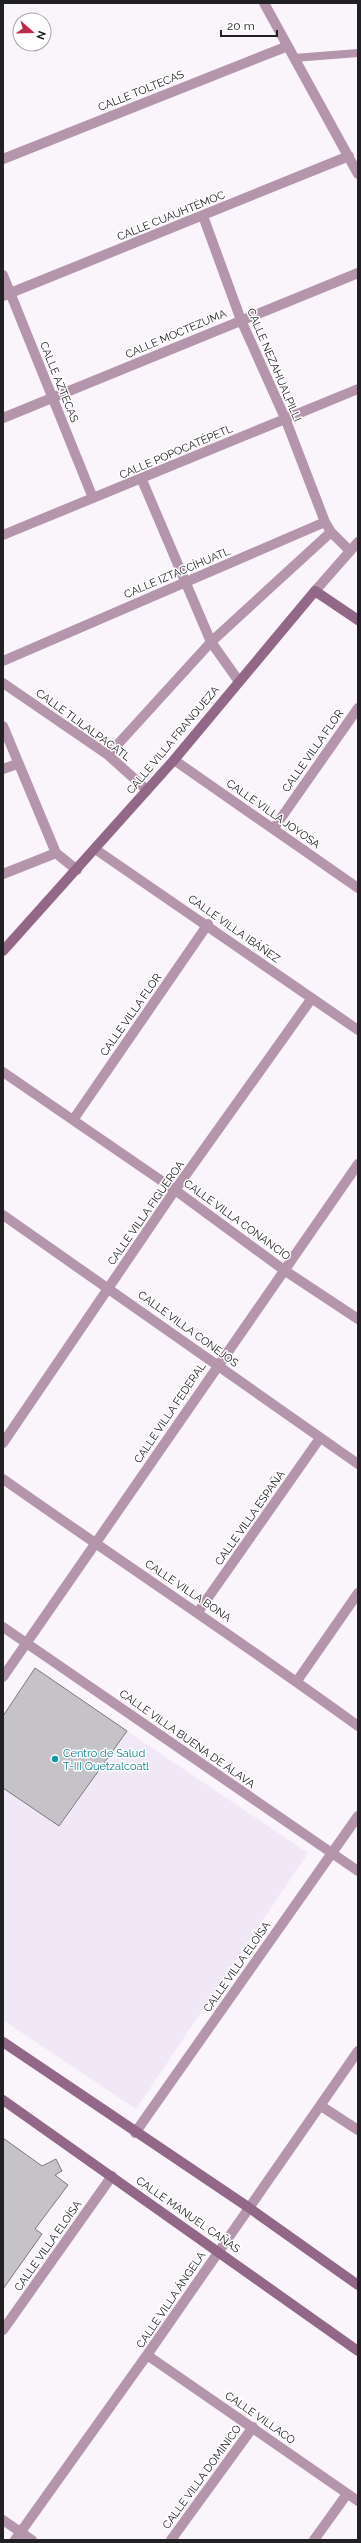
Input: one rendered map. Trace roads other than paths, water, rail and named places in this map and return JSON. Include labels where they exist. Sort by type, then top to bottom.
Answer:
[{"type":"street","points":[[264,3],[358,174]]},
{"type":"street","name":"CALLE TOLTECAS","points":[[3,159],[288,46]]},
{"type":"street","name":"CALLE CUAUHTÉMOC","points":[[7,295],[349,156]]},
{"type":"street","name":"CALLE NEZAHUALPILLI","points":[[203,216],[241,320],[285,418],[325,522]]},
{"type":"street","name":"CALLE MOCTEZUMA","points":[[3,418],[358,273]]},
{"type":"street","name":"CALLE AZTECAS","points":[[3,275],[7,295],[93,498]]},
{"type":"street","name":"CALLE POPOCATÉPETL","points":[[3,535],[93,498],[142,480],[285,418],[358,390]]},
{"type":"street","points":[[142,480],[211,642],[238,680]]},
{"type":"street","points":[[325,522],[331,532],[350,551]]},
{"type":"street","name":"CALLE IZTACCÍHUATL","points":[[3,661],[325,522]]},
{"type":"street","points":[[108,756],[211,642],[331,532]]},
{"type":"street","name":"CALLE VILLA FRANQUEZA","points":[[3,951],[174,760],[238,680],[358,542]]},
{"type":"street","points":[[315,591],[358,620]]},
{"type":"street","name":"CALLE TLILALPACATL","points":[[3,683],[108,756],[147,790]]},
{"type":"street","name":"CALLE VILLA FLOR","points":[[274,828],[358,708]]},
{"type":"street","points":[[3,726],[17,764],[56,853],[77,870]]},
{"type":"street","name":"CALLE VILLA JOYOSA","points":[[174,760],[274,828],[358,888]]},
{"type":"street","points":[[3,769],[17,764]]},
{"type":"street","name":"CALLE VILLA IBÁÑEZ","points":[[95,849],[208,924],[358,1030]]},
{"type":"street","points":[[3,874],[56,853]]},
{"type":"street","name":"CALLE VILLA FLOR","points":[[73,1120],[208,924]]},
{"type":"street","name":"CALLE VILLA FIGUEROA","points":[[3,1443],[176,1190],[312,998]]},
{"type":"street","name":"CALLE VILLA CONANCIO","points":[[3,1072],[176,1190],[284,1270],[358,1319]]},
{"type":"street","name":"CALLE VILLA FEDERAL","points":[[3,1677],[217,1365],[358,1164]]},
{"type":"street","name":"CALLE VILLA CONEJOS","points":[[4,1219],[109,1288],[358,1464]]},
{"type":"street","name":"CALLE VILLA ESPAÑA","points":[[198,1612],[320,1438]]},
{"type":"street","name":"CALLE VILLA BONA","points":[[3,1479],[95,1544],[198,1612],[297,1681],[358,1726]]},
{"type":"street","points":[[297,1681],[358,1593]]},
{"type":"street","name":"CALLE VILLA BUENA DE ÁLAVA","points":[[3,1626],[358,1871]]},
{"type":"street","name":"CALLE VILLA ELOÍSA","points":[[135,2132],[358,1816]]},
{"type":"street","points":[[3,2042],[248,2207],[358,2285]]},
{"type":"street","name":"CALLE VILLA ÁNGELA","points":[[17,2536],[147,2355],[248,2207],[321,2106],[358,2051]]},
{"type":"street","name":"CALLE MANUEL CAÑAS","points":[[3,2100],[219,2251],[358,2351]]},
{"type":"street","points":[[321,2106],[358,2130]]},
{"type":"street","name":"CALLE VILLA ELOÍSA","points":[[3,2330],[112,2176]]},
{"type":"street","name":"CALLE VILLACO","points":[[147,2355],[358,2501]]},
{"type":"street","name":"CALLE VILLA DOMINICO","points":[[171,2540],[253,2427]]},
{"type":"street","points":[[314,2540],[347,2494]]},
{"type":"street","points":[[3,2520],[17,2536],[32,2540]]},
{"type":"lane","points":[[294,58],[358,53]]},
{"type":"place","name":"Centro de Salud T-III Quetzalcoatl","points":[[55,1759]]}]
